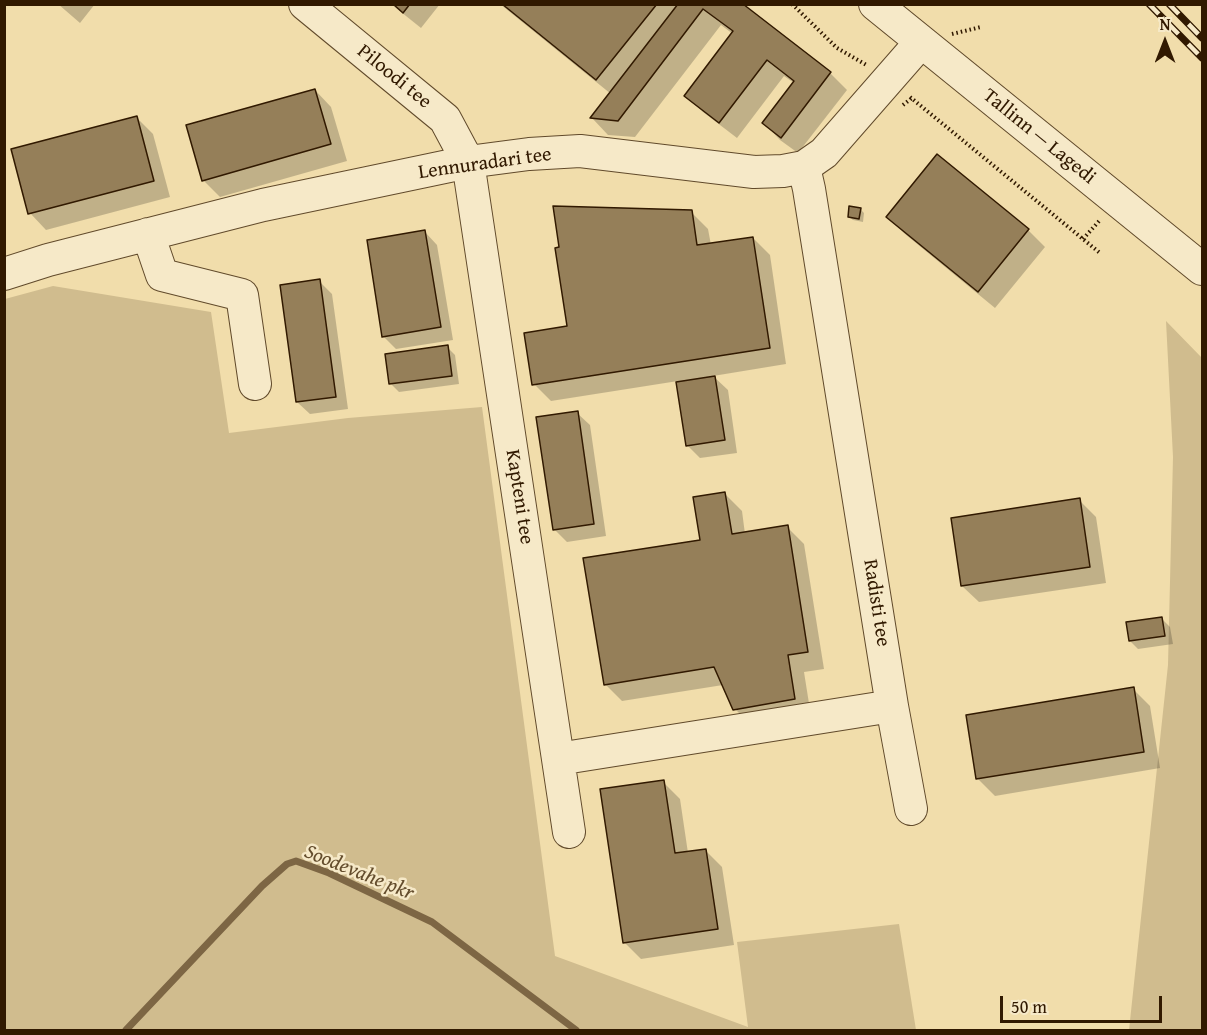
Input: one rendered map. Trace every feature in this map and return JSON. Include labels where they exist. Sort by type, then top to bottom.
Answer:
[{"type":"street","name":"Piloodi tee","points":[[305,4],[445,119],[468,162]]},
{"type":"street","name":"Tallinn — Lagedi","points":[[875,4],[1203,269]]},
{"type":"street","name":"Lennuradari tee","points":[[4,274],[48,260],[263,205],[468,162],[529,154],[580,152],[754,172],[783,171],[804,167],[824,153],[921,42]]},
{"type":"street","name":"Kapteni tee","points":[[468,162],[569,832]]},
{"type":"street","name":"Radisti tee","points":[[804,167],[892,706],[911,809]]},
{"type":"street","points":[[148,234],[162,275],[242,295],[255,384]]},
{"type":"street","points":[[558,759],[892,706]]},
{"type":"path","points":[[792,4],[837,48],[888,78],[1100,253]]},
{"type":"path","points":[[1083,239],[1100,220]]},
{"type":"shaded area","points":[[53,286],[211,312],[229,433],[348,418],[482,407],[555,956],[748,1027],[737,942],[899,924],[916,1030],[5,1030],[5,299]]},
{"type":"shaded area","points":[[1166,321],[1202,358],[1202,1030],[1129,1030],[1168,665],[1173,457]]},
{"type":"building","points":[[393,4],[410,4],[403,13]]},
{"type":"building","points":[[502,4],[657,4],[596,80]]},
{"type":"building","points":[[678,4],[743,4],[831,72],[781,138],[762,123],[794,81],[767,60],[719,123],[684,96],[733,31],[703,9],[618,121],[590,118]]},
{"type":"building","points":[[315,89],[331,144],[202,181],[186,125]]},
{"type":"building","points":[[137,116],[154,181],[28,214],[11,149]]},
{"type":"building","points":[[937,154],[1029,229],[978,292],[886,217]]},
{"type":"building","points":[[553,206],[692,210],[697,245],[753,237],[770,348],[532,385],[524,333],[567,326],[555,248],[559,247]]},
{"type":"building","points":[[849,206],[861,208],[859,219],[848,217]]},
{"type":"building","points":[[425,230],[441,327],[382,337],[367,240]]},
{"type":"building","points":[[320,279],[336,397],[296,402],[280,285]]},
{"type":"building","points":[[448,345],[452,376],[389,384],[385,354]]},
{"type":"building","points":[[715,376],[725,440],[686,446],[676,382]]},
{"type":"building","points":[[578,411],[594,524],[553,530],[536,417]]},
{"type":"building","points":[[725,492],[732,534],[788,525],[808,652],[788,655],[795,699],[733,710],[714,667],[604,685],[583,558],[700,540],[693,497]]},
{"type":"building","points":[[1080,498],[1090,567],[961,586],[951,518]]},
{"type":"building","points":[[1162,617],[1165,636],[1129,641],[1126,622]]},
{"type":"building","points":[[1134,687],[1144,752],[976,779],[966,715]]},
{"type":"building","points":[[664,780],[675,853],[706,849],[718,929],[623,943],[600,789]]},
{"type":"waterway","name":"Soodevahe pkr","points":[[126,1030],[262,886],[287,864],[296,861],[329,873],[432,922],[576,1030]]},
{"type":"railway","points":[[1149,4],[1202,58]]},
{"type":"railway","points":[[1169,4],[1202,38]]}]
